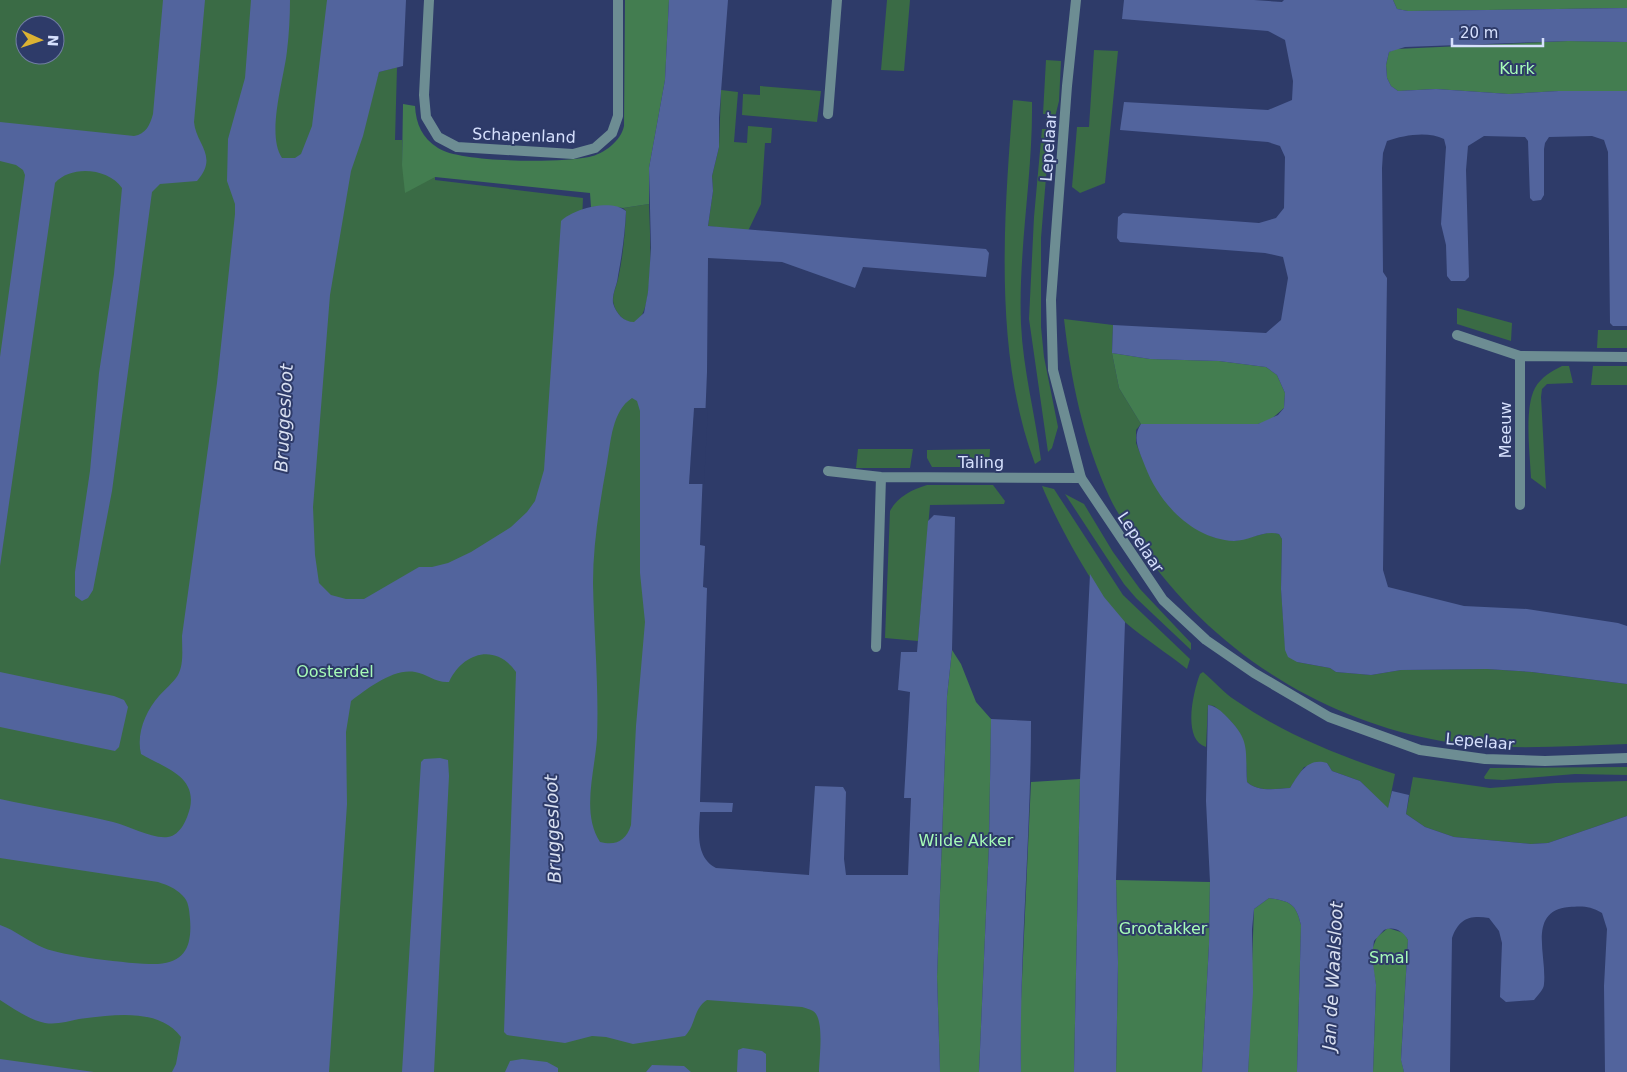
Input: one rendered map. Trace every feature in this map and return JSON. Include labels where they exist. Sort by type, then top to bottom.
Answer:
[{"type":"street","name":"Schapenland","points":[[428,0],[424,95],[426,117],[438,137],[457,147],[573,154],[595,148],[612,133],[618,116],[618,0]]},
{"type":"street","points":[[828,114],[837,0]]},
{"type":"street","name":"Lepelaar","points":[[1076,0],[1067,86],[1051,300],[1053,370],[1082,478],[1162,600],[1206,640],[1254,673],[1329,717],[1420,750],[1485,760],[1546,761],[1627,758]]},
{"type":"street","points":[[1457,335],[1520,356],[1627,357]]},
{"type":"street","name":"Meeuw","points":[[1520,356],[1520,505]]},
{"type":"street","name":"Taling","points":[[828,471],[881,477],[1082,478]]},
{"type":"street","points":[[876,647],[881,477]]},
{"type":"green space","name":"Oosterdel","points":[[0,0],[370,0],[376,81],[379,72],[397,67],[395,140],[402,140],[402,165],[435,177],[435,180],[583,198],[576,357],[671,362],[667,979],[851,993],[884,1072],[0,1072]]},
{"type":"green space","points":[[625,0],[669,0],[665,80],[649,168],[649,204],[623,208],[609,206],[591,207],[590,193],[435,177],[405,193],[402,165],[403,104],[415,106],[421,130],[432,144],[450,153],[467,157],[535,161],[575,159],[600,153],[616,142],[624,126]]},
{"type":"green space","points":[[887,0],[910,0],[904,71],[881,70]]},
{"type":"green space","points":[[1393,0],[1627,0],[1627,8],[1408,11],[1397,9]]},
{"type":"green space","name":"Kurk","points":[[1568,41],[1627,42],[1627,91],[1559,91],[1509,94],[1436,89],[1398,91],[1391,86],[1387,78],[1386,65],[1389,52],[1396,49]]},
{"type":"green space","points":[[1094,50],[1118,51],[1105,183],[1080,193],[1072,187],[1077,127],[1089,127]]},
{"type":"green space","points":[[1046,60],[1061,61],[1059,101],[1053,125],[1046,124],[1046,114],[1043,114]]},
{"type":"green space","points":[[760,86],[821,91],[817,122],[742,115],[743,94],[760,95]]},
{"type":"green space","points":[[721,90],[738,92],[734,142],[747,143],[748,126],[772,128],[771,143],[765,143],[761,204],[748,231],[708,226],[713,191],[712,176],[719,147]]},
{"type":"green space","points":[[1013,100],[1032,102],[1032,130],[1023,241],[1021,324],[1024,358],[1041,460],[1035,464],[1022,421],[1013,376],[1007,330],[1005,237]]},
{"type":"green space","points":[[1042,129],[1050,129],[1041,238],[1041,327],[1044,357],[1058,427],[1052,448],[1048,452],[1029,319],[1034,217]]},
{"type":"green space","points":[[649,204],[650,275],[648,296],[643,313],[636,322],[625,320],[621,317],[614,305],[613,298],[624,245],[626,211],[623,208]]},
{"type":"green space","points":[[1457,308],[1512,323],[1511,341],[1457,324]]},
{"type":"green space","points":[[1064,319],[1113,325],[1112,353],[1119,388],[1141,424],[1136,430],[1136,443],[1142,458],[1189,524],[1213,537],[1235,541],[1271,532],[1279,534],[1282,539],[1281,589],[1285,645],[1297,662],[1330,668],[1336,672],[1371,675],[1401,670],[1487,669],[1532,672],[1627,684],[1627,744],[1504,747],[1479,746],[1431,739],[1388,728],[1346,713],[1305,694],[1267,672],[1231,645],[1198,616],[1168,583],[1132,535],[1112,503],[1092,453],[1079,409],[1070,365]]},
{"type":"green space","points":[[1598,330],[1627,330],[1627,348],[1597,348]]},
{"type":"green space","points":[[1112,353],[1150,359],[1219,361],[1266,367],[1277,375],[1285,393],[1284,408],[1269,421],[1258,424],[1141,424],[1119,388]]},
{"type":"green space","points":[[1562,366],[1569,366],[1573,383],[1547,384],[1542,389],[1546,489],[1531,478],[1530,407],[1537,384]]},
{"type":"green space","points":[[1593,366],[1627,366],[1627,385],[1591,385]]},
{"type":"green space","points":[[858,449],[913,449],[910,468],[856,468]]},
{"type":"green space","points":[[990,449],[989,467],[932,467],[927,458],[927,450]]},
{"type":"green space","points":[[927,485],[993,485],[1005,501],[1004,504],[930,505],[918,641],[885,638],[890,511],[906,494]]},
{"type":"green space","points":[[1042,486],[1054,489],[1123,595],[1190,659],[1187,669],[1133,629],[1115,612],[1079,559],[1057,519]]},
{"type":"green space","points":[[1065,494],[1084,504],[1113,552],[1140,589],[1191,643],[1191,650],[1136,598],[1124,584]]},
{"type":"green space","name":"Wilde Akker","points":[[952,650],[961,664],[976,702],[991,719],[989,845],[979,1072],[940,1072],[937,977],[947,696]]},
{"type":"green space","points":[[1203,672],[1231,697],[1292,734],[1353,760],[1395,774],[1388,809],[1360,781],[1332,771],[1327,763],[1304,767],[1290,788],[1267,789],[1251,785],[1247,782],[1246,757],[1242,739],[1225,715],[1214,706],[1208,705],[1206,747],[1199,743],[1194,735],[1191,715],[1192,703],[1197,682],[1200,674]]},
{"type":"green space","points":[[1627,767],[1627,775],[1575,774],[1503,780],[1485,779],[1484,777],[1490,768]]},
{"type":"green space","points":[[1413,777],[1490,788],[1556,783],[1627,781],[1627,816],[1548,843],[1531,844],[1454,837],[1425,827],[1406,814]]},
{"type":"green space","name":"Wilde Akker","points":[[1080,779],[1074,1072],[1021,1072],[1020,1023],[1031,782]]},
{"type":"green space","name":"Grootakker","points":[[1116,880],[1210,882],[1209,945],[1202,1072],[1116,1072],[1118,963]]},
{"type":"green space","points":[[1269,898],[1291,904],[1297,912],[1301,925],[1297,1072],[1248,1072],[1254,909]]},
{"type":"green space","name":"Smal","points":[[1388,928],[1404,933],[1408,940],[1401,1059],[1404,1072],[1373,1072],[1376,985],[1372,962],[1373,947],[1377,937]]},
{"type":"water","points":[[163,0],[205,0],[194,122],[206,157],[206,164],[197,181],[160,184],[152,192],[112,491],[93,590],[88,598],[82,601],[75,596],[75,572],[90,471],[99,373],[114,274],[122,188],[108,176],[89,171],[70,173],[55,183],[0,566],[0,357],[25,175],[23,170],[16,165],[0,161],[0,122],[134,136],[142,133],[149,125],[153,114]]},
{"type":"water","name":"Bruggesloot","points":[[251,0],[290,0],[288,45],[277,106],[276,135],[277,148],[282,158],[295,158],[301,154],[312,126],[327,0],[406,0],[403,66],[379,72],[363,136],[351,171],[330,295],[313,507],[315,555],[319,583],[331,595],[346,599],[364,599],[419,567],[432,567],[448,563],[471,552],[511,527],[527,512],[535,501],[544,470],[561,221],[583,209],[602,205],[619,207],[626,211],[622,252],[613,303],[618,314],[627,321],[634,322],[644,313],[648,292],[651,248],[649,168],[665,80],[669,0],[728,0],[719,118],[719,147],[712,176],[713,191],[708,226],[986,249],[989,253],[986,277],[863,267],[855,288],[782,262],[708,258],[707,372],[700,545],[705,546],[703,587],[707,588],[700,802],[733,803],[732,812],[700,812],[699,835],[701,850],[709,863],[716,868],[809,875],[815,786],[843,787],[846,792],[844,859],[846,875],[908,875],[911,798],[904,798],[910,692],[898,690],[901,652],[917,652],[928,521],[934,515],[955,517],[952,650],[947,696],[937,977],[940,1072],[819,1072],[819,1022],[817,1015],[813,1011],[802,1007],[707,1000],[699,1008],[689,1032],[685,1036],[633,1044],[606,1037],[592,1036],[565,1043],[507,1035],[504,1032],[516,672],[499,657],[490,655],[480,655],[471,658],[455,672],[449,682],[440,681],[415,672],[398,673],[381,680],[351,701],[346,732],[347,804],[329,1072],[172,1072],[176,1064],[181,1037],[172,1027],[160,1021],[134,1015],[120,1015],[45,1023],[27,1017],[0,1000],[0,925],[53,951],[82,957],[148,964],[167,963],[175,960],[185,950],[190,937],[187,903],[184,897],[168,886],[158,882],[0,858],[0,799],[113,822],[161,837],[173,836],[177,833],[183,826],[189,812],[191,797],[188,787],[183,780],[168,768],[141,754],[140,738],[146,715],[159,696],[176,678],[181,666],[182,636],[217,383],[235,214],[235,204],[227,181],[228,139],[245,78]],"holes":[[[632,398],[637,401],[640,411],[640,573],[645,622],[636,726],[631,825],[626,835],[620,841],[606,843],[600,842],[594,831],[590,805],[597,738],[594,553],[599,508],[616,418],[625,404]]]},
{"type":"water","points":[[1124,0],[1254,0],[1282,2],[1284,0],[1393,0],[1397,9],[1408,11],[1627,8],[1627,42],[1568,41],[1405,47],[1389,52],[1386,65],[1387,78],[1391,86],[1398,91],[1436,89],[1509,94],[1559,91],[1627,91],[1627,326],[1613,326],[1610,323],[1608,152],[1604,140],[1592,136],[1549,137],[1544,149],[1544,195],[1541,200],[1533,201],[1530,198],[1528,141],[1525,137],[1484,136],[1468,146],[1466,170],[1469,277],[1465,281],[1451,281],[1447,276],[1446,245],[1441,224],[1446,147],[1444,139],[1431,135],[1416,135],[1387,141],[1383,153],[1382,168],[1383,272],[1387,278],[1383,570],[1388,587],[1464,606],[1527,609],[1627,626],[1627,684],[1532,672],[1487,669],[1401,670],[1371,675],[1336,672],[1330,668],[1297,662],[1288,657],[1285,650],[1281,589],[1282,539],[1279,534],[1267,533],[1234,541],[1204,534],[1179,517],[1159,493],[1151,480],[1137,445],[1137,434],[1141,424],[1258,424],[1278,415],[1284,408],[1285,393],[1277,375],[1266,367],[1219,361],[1150,359],[1112,353],[1113,325],[1266,333],[1281,320],[1288,278],[1283,257],[1265,253],[1120,242],[1117,238],[1118,217],[1123,213],[1259,223],[1276,218],[1284,208],[1285,157],[1280,146],[1268,142],[1120,130],[1124,102],[1268,110],[1292,100],[1293,81],[1285,40],[1268,31],[1122,19]]},
{"type":"water","points":[[1090,574],[1104,597],[1125,622],[1116,880],[1118,963],[1116,1072],[1074,1072],[1080,779]]},
{"type":"water","points":[[0,672],[114,696],[124,700],[128,707],[119,747],[115,751],[0,727]]},
{"type":"water","name":"Jan de Waalsloot","points":[[1208,705],[1220,711],[1235,725],[1240,733],[1245,746],[1247,782],[1256,787],[1267,789],[1290,788],[1304,768],[1314,762],[1327,763],[1332,771],[1360,781],[1388,808],[1392,791],[1409,795],[1406,814],[1425,827],[1454,837],[1531,844],[1548,843],[1627,816],[1627,1072],[1605,1072],[1604,986],[1607,929],[1602,913],[1590,908],[1569,907],[1556,910],[1543,925],[1544,986],[1534,1000],[1506,1002],[1500,997],[1502,943],[1499,931],[1489,918],[1470,918],[1458,926],[1452,938],[1450,1072],[1404,1072],[1401,1060],[1408,940],[1398,930],[1391,929],[1384,930],[1374,941],[1372,956],[1376,985],[1373,1072],[1297,1072],[1301,925],[1297,912],[1291,904],[1269,898],[1254,909],[1252,929],[1253,992],[1248,1072],[1202,1072],[1209,945],[1210,882],[1206,801]]},
{"type":"water","points":[[991,719],[1031,721],[1022,984],[1021,1072],[979,1072],[989,845]]},
{"type":"water","points":[[440,758],[448,760],[449,776],[434,1072],[402,1072],[421,762],[424,759]]},
{"type":"water","points":[[743,1048],[762,1051],[766,1054],[766,1072],[737,1072],[738,1050]]},
{"type":"water","points":[[0,1059],[94,1072],[0,1072]]},
{"type":"water","points":[[522,1059],[547,1062],[558,1068],[558,1072],[505,1072],[510,1061]]},
{"type":"water","points":[[652,1065],[684,1066],[691,1072],[646,1072]]},
{"type":"pier","points":[[694,408],[708,408],[704,484],[689,484]]}]
